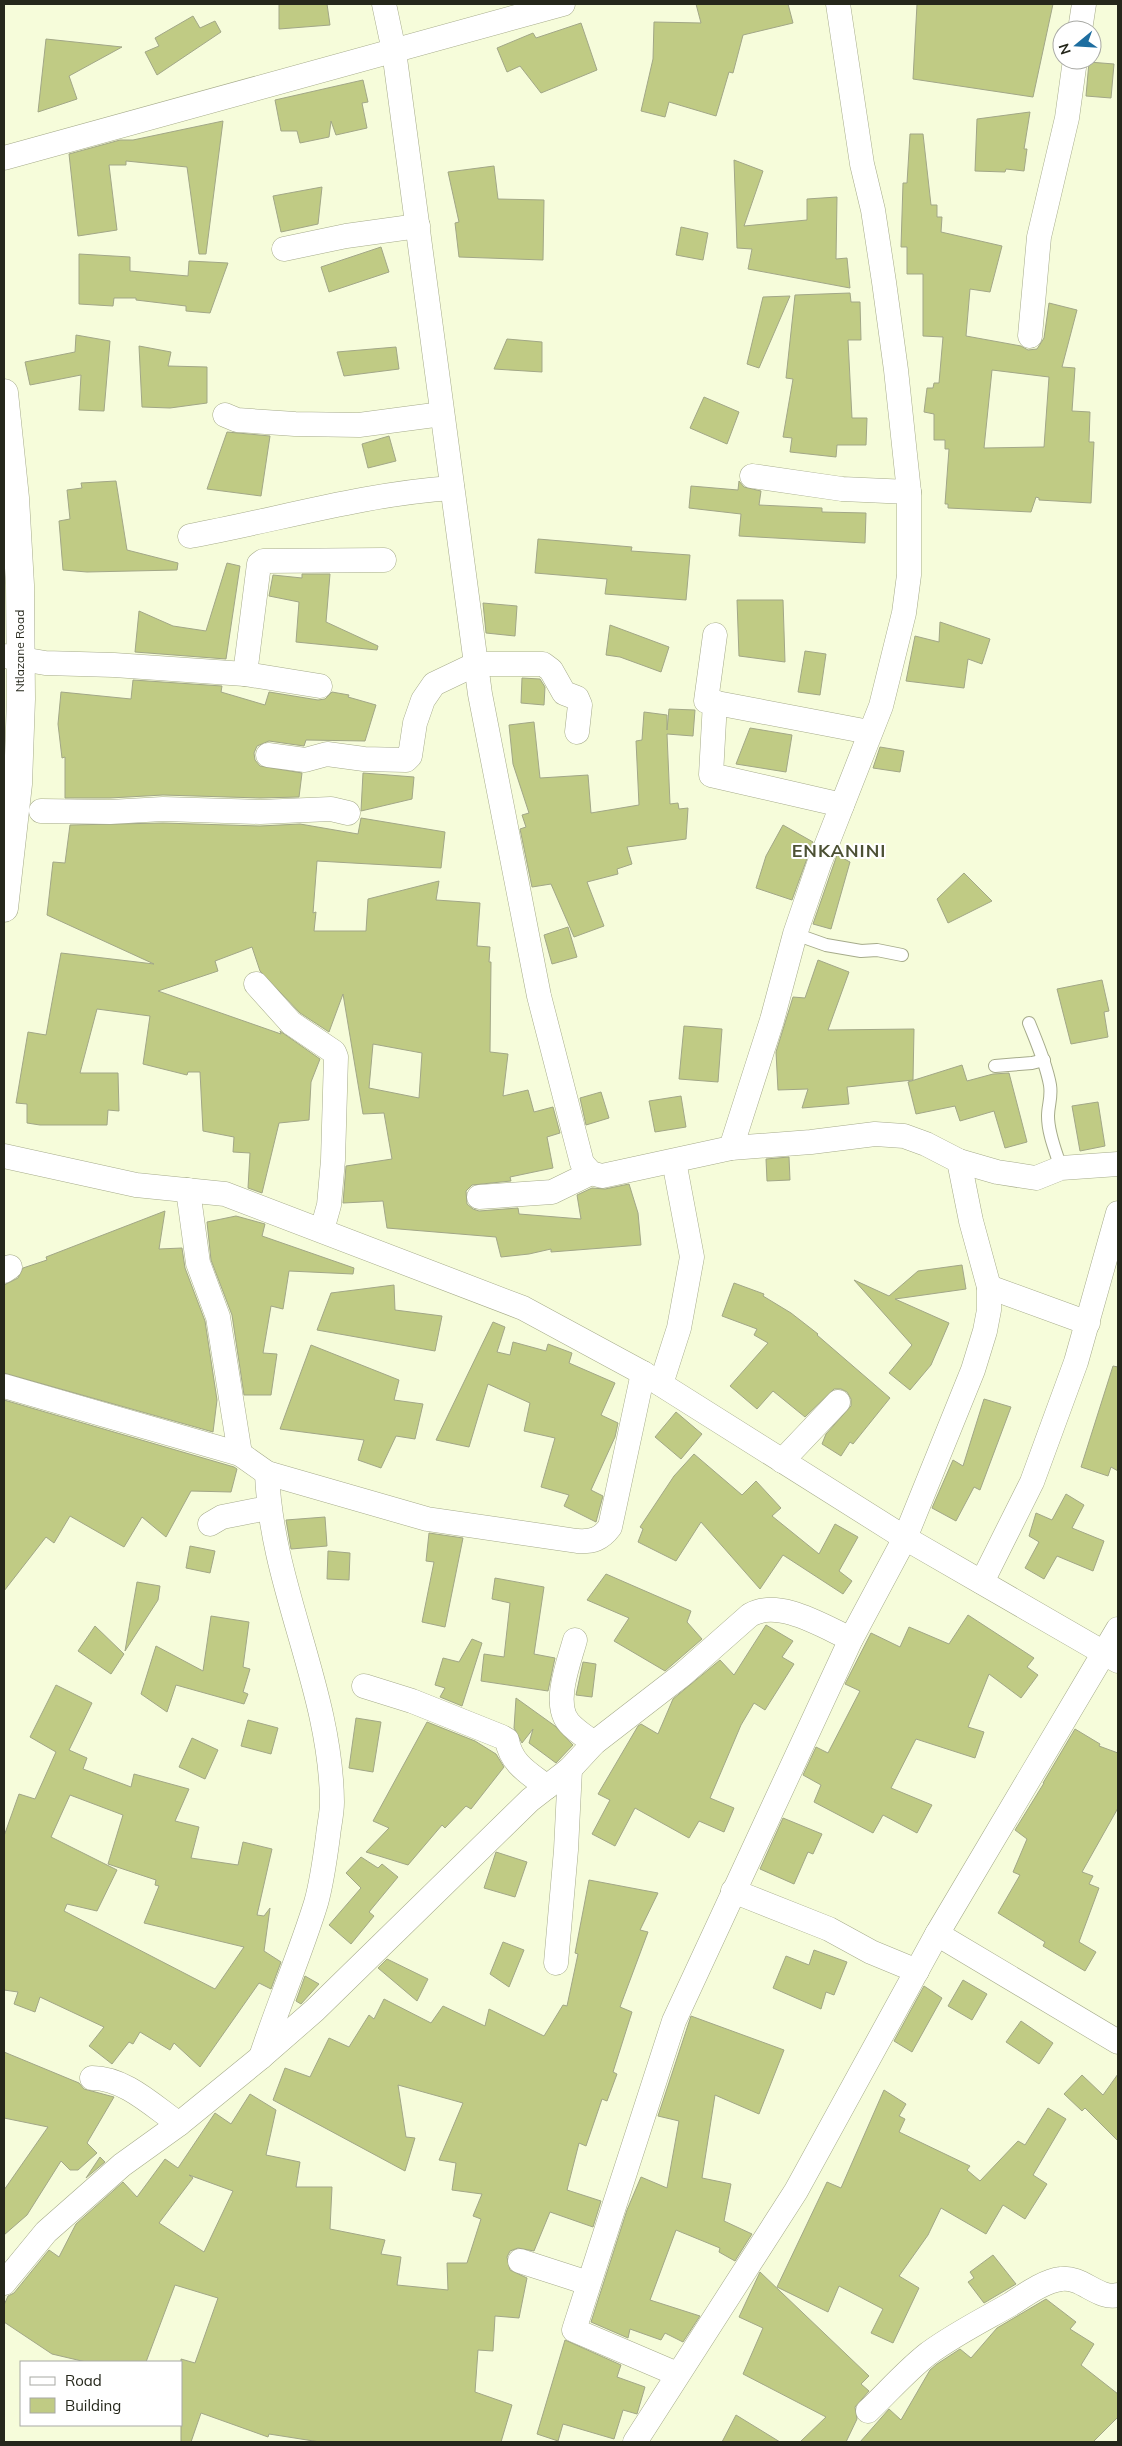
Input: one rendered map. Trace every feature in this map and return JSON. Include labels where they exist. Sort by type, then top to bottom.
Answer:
[{"type":"street","points":[[384,4],[394,51],[476,664],[539,996],[582,1163],[591,1173],[602,1176],[731,1148],[811,1142],[875,1134],[904,1136],[926,1144],[959,1161],[997,1172],[1036,1178],[1062,1168],[1118,1164]]},
{"type":"street","points":[[4,158],[563,4]]},
{"type":"street","points":[[731,1148],[772,1020],[795,934],[869,732],[881,706],[904,614],[909,574],[909,492],[884,282],[862,164],[838,4]]},
{"type":"street","points":[[1082,20],[1084,4]]},
{"type":"street","points":[[1030,336],[1039,237],[1067,118],[1074,70]]},
{"type":"street","points":[[284,249],[346,236],[418,226]]},
{"type":"street","name":"Ntlazane Road","points":[[4,397],[15,498],[20,585],[12,657],[18,784],[4,905]]},
{"type":"street","points":[[225,415],[237,420],[295,424],[358,424],[442,414]]},
{"type":"street","points":[[752,476],[842,489],[909,492]]},
{"type":"street","points":[[190,536],[330,506],[425,490],[452,488]]},
{"type":"street","points":[[245,674],[259,564],[263,561],[384,560]]},
{"type":"street","points":[[715,635],[706,701],[869,732]]},
{"type":"street","points":[[12,657],[46,664],[114,665],[245,674],[320,686]]},
{"type":"street","points":[[268,755],[305,760],[326,754],[364,759],[406,760],[410,756],[415,724],[423,700],[434,684],[476,664],[543,664],[548,667],[564,694],[577,698],[580,705],[577,732]]},
{"type":"street","points":[[715,702],[711,775],[842,806]]},
{"type":"street","points":[[41,811],[110,812],[163,809],[260,812],[331,809],[348,814]]},
{"type":"street","points":[[256,984],[291,1023],[334,1052],[336,1057],[333,1160],[329,1205],[322,1230]]},
{"type":"street","points":[[4,1156],[136,1185],[225,1194],[523,1308],[652,1378],[905,1538],[1111,1657]]},
{"type":"street","points":[[4,1386],[240,1454],[267,1473],[428,1520],[577,1542],[591,1542],[602,1537],[610,1527],[652,1378],[679,1328],[692,1257],[674,1161]]},
{"type":"street","points":[[677,2374],[574,2330],[674,2021],[851,1639],[905,1538],[973,1370],[985,1331],[989,1310],[989,1287],[971,1221],[959,1161]]},
{"type":"street","points":[[479,1196],[552,1192],[591,1173]]},
{"type":"street","points":[[188,1190],[198,1263],[218,1317],[240,1454]]},
{"type":"street","points":[[982,1582],[1032,1482],[1076,1362],[1118,1213]]},
{"type":"street","points":[[989,1287],[1088,1323]]},
{"type":"street","points":[[782,1461],[838,1402]]},
{"type":"street","points":[[260,2058],[316,1903],[324,1864],[332,1804],[329,1759],[317,1698],[286,1593],[268,1508],[267,1473]]},
{"type":"street","points":[[210,1524],[222,1517],[268,1508]]},
{"type":"street","points":[[4,2284],[46,2232],[122,2165],[179,2124],[260,2058],[314,2010],[517,1813],[570,1769],[594,1743],[682,1675],[757,1611],[781,1609],[851,1639]]},
{"type":"street","points":[[635,2442],[677,2374],[796,2192],[937,1934],[1111,1657],[1118,1629]]},
{"type":"street","points":[[575,1640],[562,1687],[563,1712],[569,1723],[594,1743]]},
{"type":"street","points":[[364,1686],[412,1701],[502,1737],[507,1740],[511,1756],[516,1762],[547,1787]]},
{"type":"street","points":[[556,1963],[566,1850],[570,1769]]},
{"type":"street","points":[[733,1891],[829,1929],[871,1952],[916,1971]]},
{"type":"street","points":[[937,1934],[1118,2042]]},
{"type":"street","points":[[92,2078],[104,2078],[123,2085],[179,2124]]},
{"type":"street","points":[[520,2261],[588,2283]]},
{"type":"street","points":[[868,2410],[928,2354],[955,2336],[1037,2289],[1060,2279],[1073,2279],[1113,2297],[1118,2295]]},
{"type":"lane","points":[[795,934],[826,945],[861,951],[878,950],[902,955]]},
{"type":"lane","points":[[1029,1023],[1044,1060],[1052,1100],[1048,1114],[1049,1128],[1062,1168]]},
{"type":"lane","points":[[995,1066],[1032,1063],[1044,1060]]},
{"type":"building","points":[[279,4],[327,4],[330,25],[279,29]]},
{"type":"building","points":[[696,4],[788,4],[793,23],[743,35],[733,73],[729,72],[716,116],[669,102],[665,117],[641,111],[653,59],[654,22],[701,23]]},
{"type":"building","points":[[917,4],[1053,4],[1033,97],[913,79]]},
{"type":"building","points":[[193,16],[200,28],[215,21],[221,32],[157,75],[145,52],[159,46],[155,38]]},
{"type":"building","points":[[581,23],[597,70],[541,93],[520,66],[507,72],[497,48],[533,33],[536,38]]},
{"type":"building","points":[[46,39],[122,47],[69,76],[77,99],[38,112]]},
{"type":"building","points":[[1102,63],[1114,64],[1111,98],[1086,96],[1088,70],[1102,70]]},
{"type":"building","points":[[363,80],[368,102],[362,103],[367,128],[336,135],[331,121],[329,137],[300,143],[297,131],[281,131],[275,100]]},
{"type":"building","points":[[1030,112],[1024,149],[1027,149],[1024,171],[1006,169],[1005,172],[975,171],[977,119]]},
{"type":"building","points":[[223,121],[206,254],[199,254],[187,167],[126,161],[126,165],[109,165],[117,230],[78,236],[69,154],[120,140],[133,140]]},
{"type":"building","points":[[910,134],[923,134],[931,205],[937,205],[937,217],[942,217],[941,232],[1002,246],[990,292],[970,289],[966,336],[1021,346],[1028,350],[1037,349],[1044,338],[1049,303],[1077,310],[1062,367],[1075,368],[1072,411],[1090,412],[1089,442],[1094,442],[1091,503],[1039,500],[1036,497],[1031,512],[948,508],[948,504],[945,504],[949,449],[945,449],[945,440],[934,440],[934,414],[924,412],[927,388],[933,388],[934,383],[939,383],[943,337],[923,336],[923,274],[907,274],[907,247],[901,247],[903,183],[907,183]],"holes":[[[992,370],[1049,377],[1044,447],[984,448]]]},
{"type":"building","points":[[734,160],[763,171],[744,226],[807,220],[807,199],[837,197],[836,259],[847,258],[850,288],[748,269],[752,249],[737,248]]},
{"type":"building","points":[[494,166],[498,199],[544,200],[543,260],[459,257],[455,223],[459,222],[448,172]]},
{"type":"building","points":[[322,187],[318,224],[281,232],[273,196]]},
{"type":"building","points":[[681,227],[708,233],[703,260],[676,255]]},
{"type":"building","points":[[381,247],[389,272],[329,292],[321,267]]},
{"type":"building","points":[[79,254],[130,257],[130,271],[188,276],[189,261],[228,263],[210,313],[186,311],[186,306],[136,300],[136,298],[114,298],[113,306],[79,304]]},
{"type":"building","points":[[850,293],[851,302],[860,302],[861,340],[848,340],[852,418],[867,418],[866,445],[837,445],[836,457],[790,452],[792,438],[783,437],[793,379],[786,378],[795,295]]},
{"type":"building","points":[[790,296],[759,368],[747,364],[763,297]]},
{"type":"building","points":[[76,335],[110,341],[104,411],[79,410],[81,375],[30,385],[25,362],[75,352]]},
{"type":"building","points":[[507,339],[542,342],[542,372],[494,369]]},
{"type":"building","points":[[139,346],[171,352],[168,366],[207,367],[207,403],[170,408],[142,407]]},
{"type":"building","points":[[396,347],[399,369],[344,376],[337,352]]},
{"type":"building","points":[[704,397],[739,412],[727,444],[690,428]]},
{"type":"building","points":[[227,432],[270,436],[261,496],[207,489]]},
{"type":"building","points":[[389,436],[396,461],[368,468],[362,444]]},
{"type":"building","points":[[116,481],[127,550],[178,563],[177,570],[87,572],[63,570],[59,521],[70,519],[67,490],[82,488],[81,483]]},
{"type":"building","points":[[739,481],[744,487],[761,491],[759,505],[822,508],[822,512],[866,513],[865,543],[739,536],[741,514],[689,508],[691,486],[738,490]]},
{"type":"building","points":[[538,539],[632,547],[631,551],[690,555],[686,600],[605,594],[607,579],[535,573]]},
{"type":"building","points":[[227,563],[240,566],[226,659],[135,652],[139,611],[173,626],[206,631]]},
{"type":"building","points":[[302,574],[330,574],[326,622],[378,646],[377,650],[296,642],[299,602],[269,596],[273,575],[302,578]]},
{"type":"building","points":[[737,600],[783,600],[785,662],[739,656]]},
{"type":"building","points":[[483,603],[517,606],[515,636],[486,633]]},
{"type":"building","points":[[940,622],[990,639],[982,664],[968,659],[964,688],[906,681],[915,636],[939,642]]},
{"type":"building","points":[[610,625],[669,647],[661,672],[620,657],[606,655]]},
{"type":"building","points":[[805,651],[826,654],[820,695],[798,692]]},
{"type":"building","points":[[522,678],[540,679],[545,687],[544,705],[521,703]]},
{"type":"building","points":[[133,680],[222,686],[221,692],[265,705],[269,692],[318,700],[325,699],[332,692],[349,695],[348,697],[376,705],[365,741],[306,740],[304,746],[269,741],[257,746],[254,753],[255,760],[260,766],[302,773],[299,797],[260,798],[163,795],[65,798],[65,757],[62,758],[58,724],[61,692],[131,699]]},
{"type":"building","points":[[669,709],[695,710],[693,736],[667,734],[670,804],[678,803],[679,809],[688,808],[686,839],[627,847],[632,864],[617,869],[618,874],[587,882],[604,926],[574,937],[551,884],[532,887],[520,829],[526,827],[522,815],[529,813],[513,764],[509,725],[534,722],[540,778],[588,775],[591,813],[639,805],[636,741],[642,740],[644,712],[667,715],[667,730]]},
{"type":"building","points":[[750,728],[792,735],[786,772],[736,764]]},
{"type":"building","points":[[880,747],[904,751],[900,772],[873,768]]},
{"type":"building","points":[[363,773],[414,777],[412,799],[361,811]]},
{"type":"building","points":[[361,818],[445,832],[441,868],[317,861],[313,913],[316,912],[314,931],[366,931],[368,899],[439,881],[436,900],[480,903],[477,946],[490,947],[490,1052],[508,1054],[503,1096],[528,1090],[534,1112],[553,1107],[560,1133],[547,1137],[553,1168],[510,1177],[511,1181],[472,1185],[466,1191],[467,1204],[479,1211],[518,1208],[519,1214],[581,1219],[577,1195],[592,1188],[605,1189],[629,1184],[638,1213],[641,1245],[551,1252],[551,1249],[501,1257],[496,1237],[387,1228],[383,1201],[343,1203],[346,1166],[392,1159],[384,1113],[363,1114],[343,994],[329,1032],[300,1013],[260,971],[252,947],[215,961],[218,971],[158,991],[281,1034],[280,1031],[320,1059],[311,1082],[309,1120],[279,1123],[262,1193],[248,1188],[250,1153],[233,1152],[234,1137],[203,1131],[200,1072],[188,1072],[187,1075],[143,1064],[150,1016],[97,1009],[80,1073],[118,1073],[119,1111],[108,1110],[107,1125],[40,1125],[27,1123],[27,1104],[16,1103],[28,1032],[46,1035],[61,953],[154,964],[47,915],[53,862],[65,863],[70,825],[163,823],[260,826],[300,824],[358,834]],"holes":[[[373,1044],[422,1053],[419,1098],[369,1088]]]},
{"type":"building","points":[[783,825],[813,842],[792,900],[756,888],[766,856]]},
{"type":"building","points":[[837,855],[850,862],[831,929],[813,924]]},
{"type":"building","points":[[964,873],[992,901],[948,923],[937,899]]},
{"type":"building","points":[[568,927],[577,957],[552,964],[544,935]]},
{"type":"building","points":[[818,960],[849,972],[828,1030],[914,1029],[913,1080],[847,1087],[849,1104],[802,1108],[808,1089],[778,1090],[776,1052],[793,997],[805,998]]},
{"type":"building","points":[[1102,980],[1109,1011],[1104,1012],[1108,1037],[1071,1044],[1057,989]]},
{"type":"building","points":[[684,1026],[722,1029],[718,1082],[679,1079]]},
{"type":"building","points":[[962,1065],[967,1081],[993,1074],[1009,1073],[1027,1142],[1005,1148],[994,1111],[960,1121],[955,1106],[916,1114],[908,1082]]},
{"type":"building","points":[[601,1092],[609,1118],[586,1125],[580,1098]]},
{"type":"building","points":[[681,1096],[686,1127],[655,1132],[649,1101]]},
{"type":"building","points":[[1098,1102],[1105,1146],[1080,1151],[1072,1106]]},
{"type":"building","points":[[789,1157],[790,1180],[767,1181],[766,1159]]},
{"type":"building","points":[[165,1211],[159,1249],[182,1248],[185,1268],[205,1321],[217,1400],[213,1432],[4,1373],[4,1285],[18,1278],[23,1268],[47,1260],[46,1257]]},
{"type":"building","points":[[236,1216],[265,1224],[262,1236],[354,1268],[353,1274],[289,1271],[283,1309],[271,1306],[263,1353],[277,1354],[271,1395],[244,1395],[232,1315],[211,1260],[207,1222]]},
{"type":"building","points":[[962,1265],[966,1289],[895,1299],[949,1323],[931,1365],[910,1390],[889,1373],[912,1345],[854,1280],[889,1296],[918,1271]]},
{"type":"building","points":[[734,1283],[764,1294],[763,1296],[791,1313],[818,1334],[890,1398],[853,1444],[850,1442],[841,1456],[822,1444],[826,1434],[851,1406],[851,1399],[847,1392],[841,1389],[834,1389],[805,1417],[773,1391],[757,1409],[730,1386],[768,1343],[754,1335],[757,1329],[722,1316]]},
{"type":"building","points":[[394,1285],[395,1310],[442,1316],[435,1351],[317,1330],[331,1293]]},
{"type":"building","points":[[493,1322],[505,1327],[497,1352],[510,1355],[513,1342],[546,1351],[548,1344],[572,1353],[569,1363],[615,1383],[601,1415],[618,1423],[615,1437],[591,1490],[603,1496],[596,1522],[564,1506],[569,1495],[541,1487],[555,1438],[524,1431],[530,1403],[488,1384],[469,1447],[436,1440]]},
{"type":"building","points":[[311,1345],[399,1380],[394,1400],[423,1404],[415,1439],[396,1436],[381,1468],[358,1460],[364,1440],[280,1429]]},
{"type":"building","points":[[1113,1366],[1118,1367],[1118,1471],[1111,1467],[1108,1476],[1081,1467]]},
{"type":"building","points":[[984,1399],[1011,1407],[980,1490],[974,1487],[956,1521],[932,1508],[953,1460],[963,1466]]},
{"type":"building","points":[[4,1400],[234,1467],[237,1469],[231,1492],[191,1491],[166,1537],[142,1517],[124,1547],[70,1516],[54,1543],[46,1537],[4,1591]]},
{"type":"building","points":[[676,1412],[702,1434],[681,1459],[655,1437]]},
{"type":"building","points":[[694,1454],[742,1495],[756,1481],[781,1508],[772,1516],[819,1554],[835,1524],[858,1537],[839,1571],[852,1581],[843,1594],[783,1555],[760,1589],[701,1522],[676,1561],[638,1542],[643,1529],[640,1527],[674,1476]]},
{"type":"building","points":[[1066,1494],[1084,1505],[1072,1528],[1104,1541],[1093,1571],[1057,1556],[1044,1579],[1025,1568],[1039,1542],[1029,1536],[1036,1513],[1052,1520]]},
{"type":"building","points":[[325,1517],[327,1546],[291,1549],[286,1520]]},
{"type":"building","points":[[429,1533],[463,1538],[445,1627],[422,1622],[434,1562],[426,1561]]},
{"type":"building","points":[[190,1546],[215,1551],[210,1573],[186,1568]]},
{"type":"building","points":[[328,1551],[350,1553],[349,1580],[327,1579]]},
{"type":"building","points":[[606,1574],[691,1611],[687,1622],[702,1639],[665,1671],[614,1641],[629,1618],[587,1600]]},
{"type":"building","points":[[495,1578],[544,1587],[534,1654],[555,1658],[548,1691],[481,1681],[484,1654],[504,1657],[510,1603],[492,1599]]},
{"type":"building","points":[[137,1582],[160,1586],[158,1600],[125,1651]]},
{"type":"building","points":[[968,1615],[1034,1658],[1027,1667],[1038,1675],[1021,1698],[989,1674],[968,1727],[984,1732],[975,1758],[916,1739],[891,1788],[932,1805],[917,1833],[883,1815],[873,1833],[814,1802],[821,1785],[803,1775],[816,1747],[828,1753],[860,1691],[845,1684],[871,1633],[900,1647],[909,1627],[949,1644]]},
{"type":"building","points":[[211,1616],[249,1622],[243,1667],[250,1669],[243,1692],[248,1694],[244,1704],[176,1685],[167,1712],[141,1694],[156,1646],[203,1671]]},
{"type":"building","points":[[766,1625],[793,1641],[782,1657],[794,1664],[765,1710],[754,1703],[741,1725],[710,1798],[734,1808],[724,1832],[699,1821],[689,1838],[635,1808],[615,1846],[592,1834],[610,1800],[598,1794],[638,1726],[641,1724],[658,1734],[673,1699],[720,1660],[734,1675]]},
{"type":"building","points":[[95,1626],[124,1654],[111,1674],[78,1651]]},
{"type":"building","points":[[472,1639],[482,1643],[462,1706],[440,1697],[445,1688],[435,1685],[443,1658],[459,1662]]},
{"type":"building","points":[[583,1662],[596,1664],[592,1697],[576,1695]]},
{"type":"building","points":[[56,1685],[92,1703],[69,1750],[87,1758],[83,1769],[131,1787],[134,1774],[189,1789],[175,1821],[199,1827],[191,1858],[238,1865],[243,1842],[272,1849],[257,1915],[264,1916],[270,1908],[264,1951],[281,1962],[271,1989],[259,1983],[200,2067],[174,2043],[170,2050],[140,2032],[133,2044],[129,2042],[112,2064],[89,2046],[104,2027],[40,1997],[35,2012],[14,2004],[18,1992],[4,1990],[4,1836],[19,1794],[35,1799],[56,1752],[30,1737]],"holes":[[[70,1795],[123,1815],[108,1864],[156,1880],[155,1885],[159,1886],[144,1923],[244,1947],[215,1989],[64,1911],[67,1904],[97,1911],[117,1870],[51,1837]]]},
{"type":"building","points":[[516,1698],[555,1726],[573,1745],[556,1763],[529,1743],[533,1729],[522,1743],[514,1728]]},
{"type":"building","points":[[356,1718],[381,1722],[373,1772],[349,1768]]},
{"type":"building","points":[[248,1720],[278,1728],[271,1754],[241,1746]]},
{"type":"building","points":[[427,1722],[475,1741],[496,1754],[504,1767],[471,1809],[466,1806],[445,1828],[442,1825],[408,1865],[366,1852],[389,1828],[373,1821]]},
{"type":"building","points":[[1075,1729],[1100,1744],[1099,1746],[1118,1753],[1118,1808],[1082,1872],[1093,1876],[1089,1884],[1099,1888],[1079,1942],[1096,1952],[1085,1971],[1043,1946],[1045,1942],[998,1913],[1020,1875],[1013,1872],[1027,1839],[1015,1830]]},
{"type":"building","points":[[192,1738],[218,1750],[205,1779],[179,1767]]},
{"type":"building","points":[[783,1818],[822,1834],[813,1854],[808,1852],[794,1884],[760,1869]]},
{"type":"building","points":[[496,1852],[527,1862],[515,1897],[484,1888]]},
{"type":"building","points":[[361,1857],[378,1868],[382,1864],[398,1877],[369,1912],[374,1916],[351,1944],[329,1925],[361,1888],[346,1873]]},
{"type":"building","points":[[589,1880],[658,1893],[640,1930],[648,1932],[620,2007],[632,2012],[613,2072],[617,2074],[607,2101],[602,2099],[586,2146],[579,2143],[567,2190],[601,2201],[593,2227],[550,2212],[534,2251],[518,2248],[510,2251],[507,2257],[510,2270],[527,2278],[519,2318],[495,2316],[493,2351],[478,2350],[475,2392],[512,2405],[501,2442],[320,2442],[269,2434],[268,2437],[201,2413],[191,2442],[181,2442],[181,2359],[195,2363],[218,2298],[175,2285],[146,2361],[82,2361],[52,2354],[4,2322],[4,2305],[8,2296],[14,2293],[49,2250],[59,2257],[76,2224],[123,2182],[137,2197],[165,2159],[178,2168],[215,2113],[231,2124],[250,2094],[276,2110],[266,2155],[300,2162],[296,2187],[332,2187],[330,2229],[385,2240],[381,2254],[401,2257],[397,2285],[448,2290],[447,2263],[467,2263],[481,2219],[473,2216],[482,2194],[452,2190],[456,2163],[439,2160],[463,2103],[398,2085],[406,2137],[415,2138],[405,2171],[273,2100],[285,2068],[310,2077],[329,2038],[349,2047],[369,2015],[374,2019],[384,1999],[431,2023],[443,2006],[485,2026],[489,2009],[544,2036],[563,2005],[567,2006],[578,1954],[575,1953]],"holes":[[[189,2175],[233,2191],[204,2252],[159,2223],[193,2178]]]},
{"type":"building","points":[[503,1942],[524,1950],[509,1987],[490,1974]]},
{"type":"building","points":[[814,1950],[847,1962],[834,1995],[826,1992],[821,2009],[773,1988],[786,1956],[809,1965]]},
{"type":"building","points":[[387,1959],[428,1979],[417,2001],[378,1968]]},
{"type":"building","points":[[305,1976],[319,1984],[301,2004],[296,2001]]},
{"type":"building","points":[[963,1980],[987,1994],[972,2020],[948,2006]]},
{"type":"building","points":[[924,1986],[942,1998],[912,2052],[894,2041]]},
{"type":"building","points":[[691,2016],[784,2050],[759,2114],[715,2095],[702,2178],[731,2184],[724,2221],[752,2234],[735,2261],[719,2252],[720,2248],[676,2230],[650,2300],[700,2316],[683,2342],[665,2333],[661,2340],[630,2329],[628,2338],[591,2322],[627,2210],[641,2177],[667,2188],[679,2121],[658,2116]]},
{"type":"building","points":[[1021,2021],[1053,2043],[1039,2064],[1006,2042]]},
{"type":"building","points":[[4,2052],[79,2083],[84,2089],[114,2097],[87,2143],[97,2153],[78,2170],[70,2170],[61,2161],[27,2215],[4,2235],[4,2190],[48,2127],[4,2118]]},
{"type":"building","points":[[1118,2074],[1118,2141],[1085,2108],[1082,2111],[1064,2094],[1082,2075],[1103,2095]]},
{"type":"building","points":[[884,2090],[906,2104],[899,2116],[905,2119],[899,2132],[970,2166],[967,2170],[980,2181],[1018,2141],[1025,2145],[1048,2108],[1066,2119],[1033,2175],[1047,2184],[1025,2219],[1003,2205],[986,2234],[941,2208],[928,2235],[899,2276],[919,2288],[893,2343],[871,2333],[883,2309],[839,2286],[828,2312],[777,2287],[827,2182],[841,2188]]},
{"type":"building","points":[[100,2157],[105,2162],[86,2178]]},
{"type":"building","points":[[993,2255],[1016,2284],[984,2303],[968,2282],[974,2278],[970,2272]]},
{"type":"building","points":[[760,2272],[869,2376],[861,2384],[869,2391],[855,2407],[857,2419],[846,2442],[800,2442],[826,2417],[743,2374],[763,2328],[739,2317]]},
{"type":"building","points":[[1046,2299],[1076,2322],[1070,2329],[1094,2344],[1081,2365],[1118,2394],[1118,2417],[1093,2442],[860,2442],[889,2409],[901,2420],[930,2370],[937,2364],[960,2349],[971,2358],[997,2328]]},
{"type":"building","points":[[565,2340],[621,2365],[617,2377],[645,2387],[637,2414],[623,2410],[614,2439],[563,2424],[558,2441],[537,2434]]},
{"type":"building","points":[[736,2415],[780,2442],[722,2442]]},
{"type":"district","name":"ENKANINI","points":[[839,851]]}]
